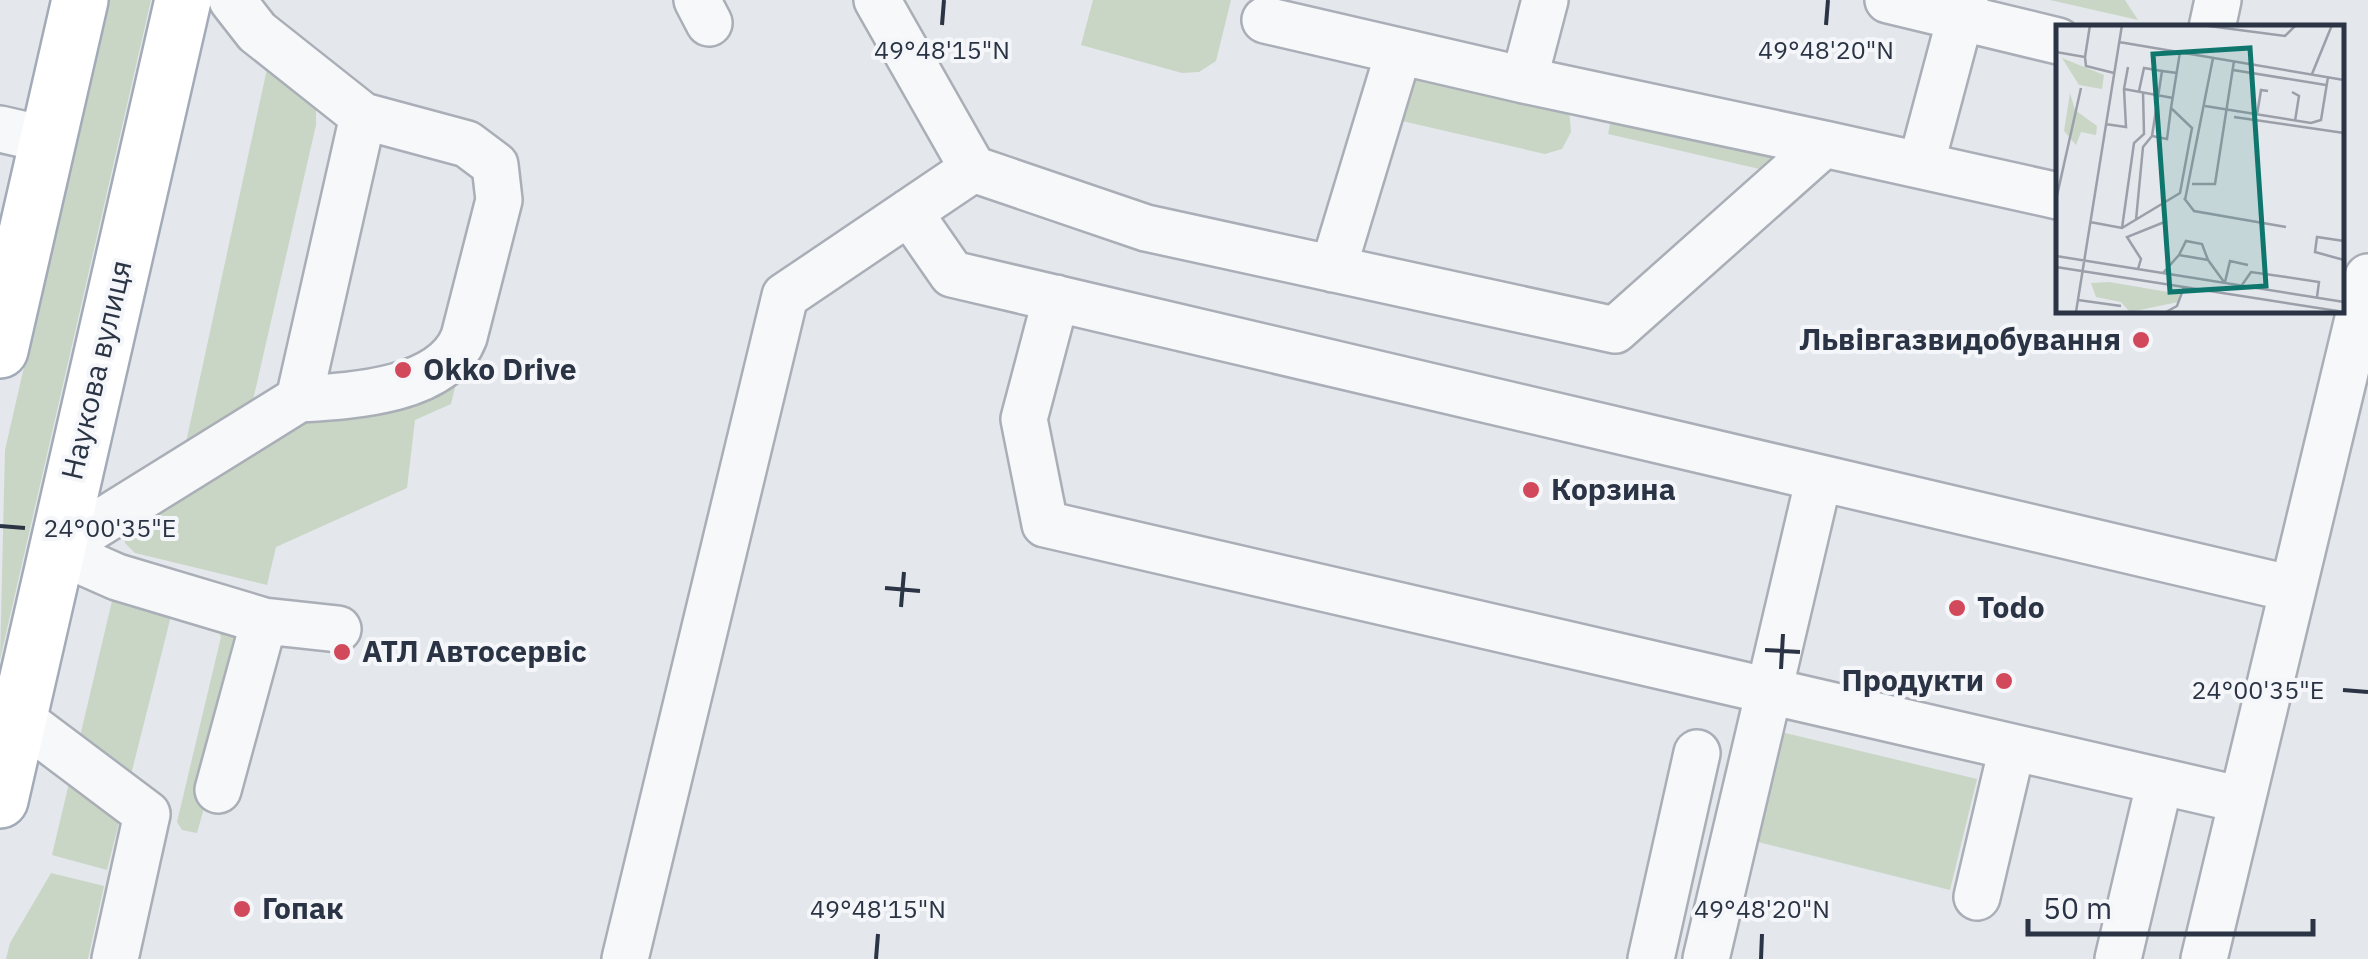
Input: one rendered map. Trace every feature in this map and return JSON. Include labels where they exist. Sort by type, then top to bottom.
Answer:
[{"type":"main road","points":[[2,336],[24,135],[80,0]]},
{"type":"main road","name":"Наукова вулиця","points":[[0,800],[183,0]]},
{"type":"street","points":[[56,550],[299,399],[376,394],[454,355],[464,337],[500,200],[495,166],[478,148],[364,116],[256,32],[232,0]]},
{"type":"street","points":[[877,0],[973,169],[1146,228],[1615,330],[1824,144]]},
{"type":"street","points":[[1524,80],[1545,0]]},
{"type":"street","points":[[1888,0],[1963,8],[2056,40]]},
{"type":"street","points":[[2213,25],[2218,0]]},
{"type":"street","points":[[1921,165],[1963,8]]},
{"type":"street","points":[[1265,20],[2056,196]]},
{"type":"street","points":[[1333,269],[1398,51]]},
{"type":"street","points":[[299,399],[364,116]]},
{"type":"street","points":[[625,959],[785,296],[973,169]]},
{"type":"street","points":[[908,212],[952,274],[2293,589]]},
{"type":"street","points":[[2343,260],[2368,265]]},
{"type":"street","points":[[2204,959],[2368,277]]},
{"type":"street","points":[[1056,298],[1024,419],[1045,524],[2242,800]]},
{"type":"street","points":[[1706,959],[1819,478]]},
{"type":"street","points":[[56,550],[117,577],[264,621],[338,629]]},
{"type":"street","points":[[218,790],[264,621]]},
{"type":"street","points":[[18,717],[147,814],[115,959]]},
{"type":"street","points":[[1976,897],[2012,748]]},
{"type":"street","points":[[1651,959],[1697,753]]},
{"type":"street","points":[[2118,959],[2160,781]]},
{"type":"green space","points":[[108,0],[151,0],[0,660],[5,450]]},
{"type":"green space","points":[[1093,0],[1231,0],[1216,61],[1199,72],[1182,73],[1081,45]]},
{"type":"green space","points":[[2050,0],[2125,0],[2138,20]]},
{"type":"green space","points":[[270,55],[316,99],[316,125],[253,400],[247,409],[185,447]]},
{"type":"green space","points":[[1415,73],[1569,108],[1571,132],[1562,149],[1545,154],[1402,121]]},
{"type":"green space","points":[[1614,105],[1797,148],[1790,176],[1608,134]]},
{"type":"green space","points":[[461,363],[451,404],[415,420],[407,488],[276,547],[267,585],[135,553],[125,543],[123,528],[301,419],[340,421]]},
{"type":"green space","points":[[128,591],[174,604],[107,870],[52,855],[112,601]]},
{"type":"green space","points":[[210,611],[251,642],[197,833],[182,830],[177,822],[221,637]]},
{"type":"green space","points":[[1777,731],[1977,779],[1950,890],[1750,840]]},
{"type":"green space","points":[[51,873],[104,886],[88,959],[6,959],[10,943]]},
{"type":"place","name":"Львівгазвидобування","points":[[2141,340]]},
{"type":"place","name":"Okko Drive","points":[[403,370]]},
{"type":"place","name":"Корзина","points":[[1531,490]]},
{"type":"place","name":"Todo","points":[[1957,608]]},
{"type":"place","name":"АТЛ Автосервіс","points":[[342,652]]},
{"type":"place","name":"Продукти","points":[[2004,681]]},
{"type":"place","name":"Гопак","points":[[242,909]]}]
